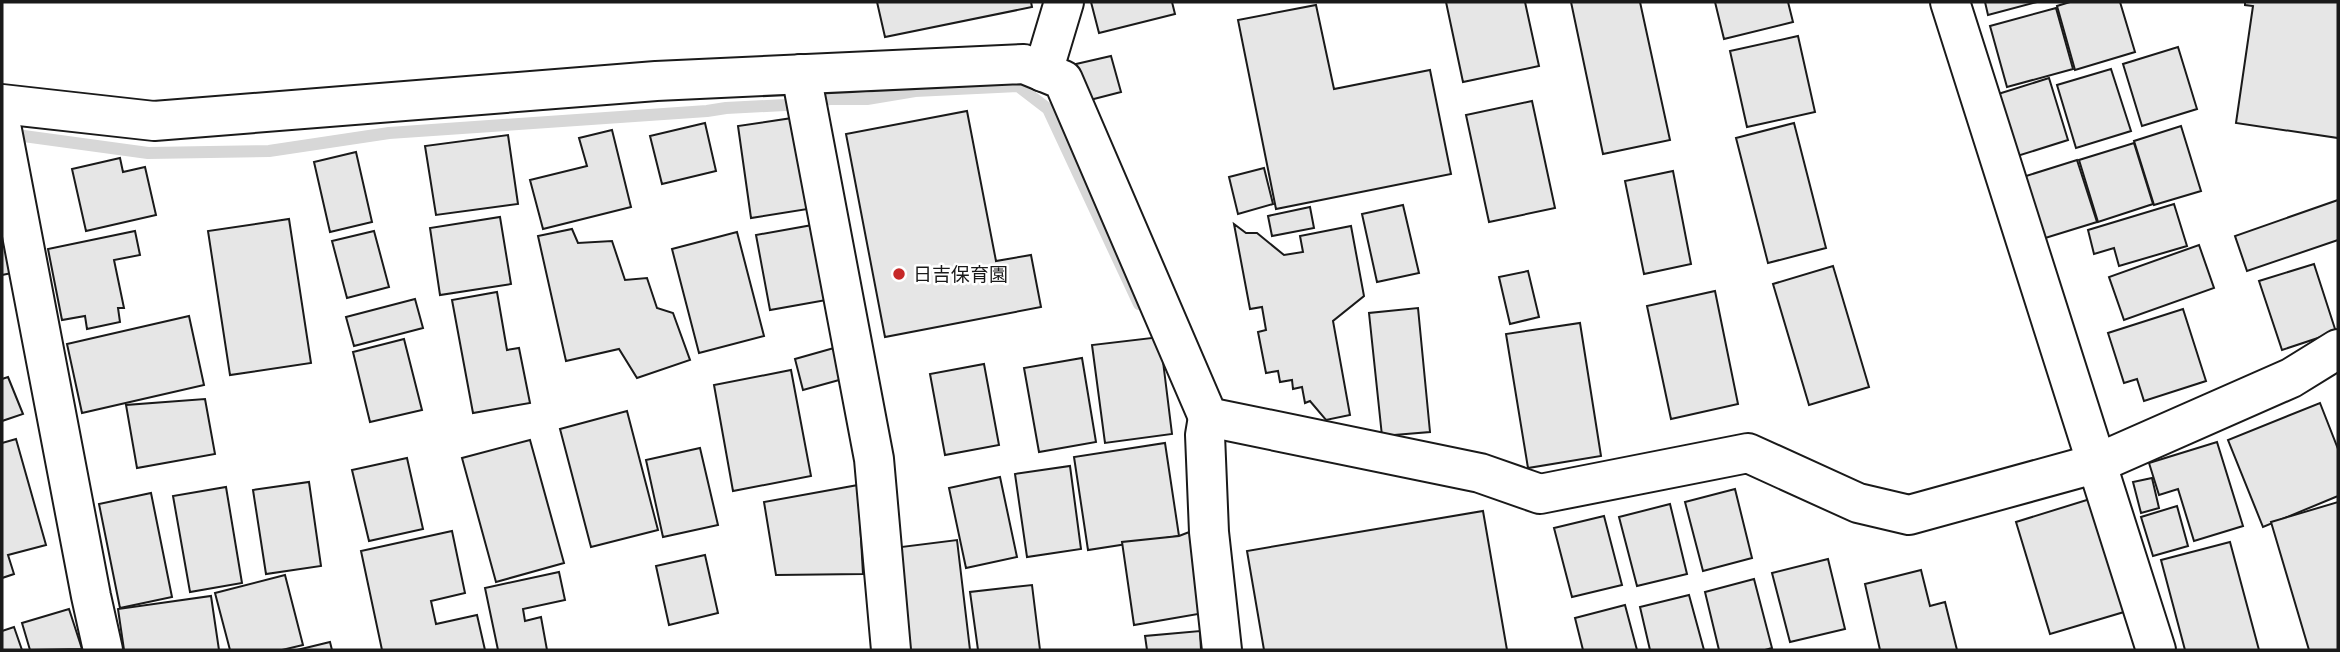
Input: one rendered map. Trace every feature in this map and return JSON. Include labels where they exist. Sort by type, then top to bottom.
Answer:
[{"type":"street","points":[[1043,72],[1064,2]]},
{"type":"street","points":[[1951,2],[2157,650]]},
{"type":"street","points":[[2,104],[154,121],[656,81],[801,74],[1024,64],[1063,80],[1208,417],[1205,435],[1209,532],[1222,650]]},
{"type":"street","points":[[801,74],[874,459],[891,650]]},
{"type":"street","points":[[2,130],[90,596],[103,650]]},
{"type":"street","points":[[1208,417],[1480,472],[1540,494],[1748,453],[1858,503],[1909,515],[2098,463],[2291,378],[2338,349]]},
{"type":"building","points":[[877,2],[1031,2],[1032,7],[885,37]]},
{"type":"building","points":[[1091,2],[1172,2],[1175,14],[1099,33]]},
{"type":"building","points":[[1446,2],[1525,2],[1539,66],[1463,82]]},
{"type":"building","points":[[1571,2],[1640,2],[1670,140],[1603,154]]},
{"type":"building","points":[[1715,2],[1788,2],[1793,22],[1724,39]]},
{"type":"building","points":[[1985,2],[2037,2],[1988,15]]},
{"type":"building","points":[[2070,2],[2120,2],[2135,52],[2075,70],[2057,6]]},
{"type":"building","points":[[2245,2],[2338,2],[2338,138],[2236,123],[2253,6],[2245,5]]},
{"type":"building","points":[[1316,5],[1334,89],[1430,70],[1451,174],[1276,209],[1238,20]]},
{"type":"building","points":[[2056,8],[2073,69],[2007,87],[1990,26]]},
{"type":"building","points":[[1798,36],[1815,112],[1747,127],[1730,51]]},
{"type":"building","points":[[2178,47],[2197,109],[2142,126],[2123,64]]},
{"type":"building","points":[[1111,56],[1121,92],[1086,101],[1076,64]]},
{"type":"building","points":[[2111,69],[2131,131],[2076,148],[2057,85]]},
{"type":"building","points":[[2049,78],[2068,140],[2014,157],[1995,95]]},
{"type":"building","points":[[1532,101],[1555,208],[1489,222],[1466,115]]},
{"type":"building","points":[[967,111],[996,261],[1031,255],[1041,307],[885,337],[846,134]]},
{"type":"building","points":[[799,117],[814,208],[751,218],[738,126]]},
{"type":"building","points":[[705,123],[716,171],[662,184],[650,136]]},
{"type":"building","points":[[1794,123],[1826,248],[1768,263],[1736,138]]},
{"type":"building","points":[[2181,126],[2201,191],[2154,205],[2134,141]]},
{"type":"building","points":[[612,130],[631,207],[543,229],[530,180],[587,166],[579,138]]},
{"type":"building","points":[[508,135],[518,204],[436,215],[425,146]]},
{"type":"building","points":[[2134,143],[2153,204],[2098,222],[2079,160]]},
{"type":"building","points":[[356,152],[372,222],[330,232],[314,162]]},
{"type":"building","points":[[120,158],[123,172],[145,167],[156,215],[86,231],[72,169]]},
{"type":"building","points":[[2077,160],[2097,222],[2042,239],[2023,177]]},
{"type":"building","points":[[1264,168],[1273,204],[1238,214],[1229,177]]},
{"type":"building","points":[[1673,171],[1691,264],[1644,274],[1625,181]]},
{"type":"building","points":[[2338,200],[2338,240],[2247,271],[2235,236]]},
{"type":"building","points":[[2174,204],[2187,246],[2119,266],[2114,248],[2094,254],[2088,230]]},
{"type":"building","points":[[1403,205],[1419,273],[1377,282],[1362,214]]},
{"type":"building","points":[[1310,207],[1314,228],[1272,236],[1268,216]]},
{"type":"building","points":[[500,217],[511,284],[440,295],[430,228]]},
{"type":"building","points":[[289,219],[311,363],[230,375],[208,231]]},
{"type":"building","points":[[2,220],[12,273],[2,275]]},
{"type":"building","points":[[818,224],[832,299],[770,310],[756,235]]},
{"type":"building","points":[[1234,224],[1246,233],[1257,233],[1284,255],[1303,252],[1300,236],[1351,226],[1364,296],[1333,321],[1350,415],[1326,420],[1310,401],[1305,403],[1302,387],[1293,389],[1292,380],[1280,382],[1278,371],[1266,373],[1258,332],[1266,330],[1262,307],[1250,309]]},
{"type":"building","points":[[572,229],[578,243],[612,241],[625,280],[647,278],[657,308],[673,313],[690,360],[637,378],[619,349],[566,361],[538,236]]},
{"type":"building","points":[[135,231],[140,255],[114,260],[124,308],[118,308],[120,322],[87,329],[85,316],[62,320],[48,249]]},
{"type":"building","points":[[374,231],[389,287],[347,298],[332,241]]},
{"type":"building","points":[[737,232],[764,336],[699,353],[672,249]]},
{"type":"building","points":[[2199,245],[2214,288],[2124,320],[2109,277]]},
{"type":"building","points":[[2314,264],[2336,332],[2282,350],[2259,281]]},
{"type":"building","points":[[1833,266],[1869,387],[1809,405],[1773,284]]},
{"type":"building","points":[[1528,271],[1539,317],[1510,324],[1499,277]]},
{"type":"building","points":[[1715,291],[1738,404],[1671,419],[1647,306]]},
{"type":"building","points":[[497,292],[507,350],[519,348],[530,403],[473,413],[452,300]]},
{"type":"building","points":[[415,299],[423,328],[354,346],[346,317]]},
{"type":"building","points":[[1418,308],[1430,432],[1382,436],[1369,313]]},
{"type":"building","points":[[2183,309],[2206,381],[2144,401],[2137,379],[2124,383],[2108,333]]},
{"type":"building","points":[[189,316],[204,385],[82,413],[67,344]]},
{"type":"building","points":[[1580,323],[1601,456],[1528,468],[1506,334]]},
{"type":"building","points":[[1160,337],[1172,434],[1105,443],[1092,345]]},
{"type":"building","points":[[404,339],[422,410],[370,422],[353,352]]},
{"type":"building","points":[[841,346],[850,377],[803,390],[795,359]]},
{"type":"building","points":[[1082,358],[1096,442],[1039,452],[1024,368]]},
{"type":"building","points":[[984,364],[999,445],[945,455],[930,374]]},
{"type":"building","points":[[791,370],[811,476],[733,491],[714,385]]},
{"type":"building","points":[[8,377],[23,414],[2,421],[2,379]]},
{"type":"building","points":[[205,399],[215,454],[137,468],[126,405]]},
{"type":"building","points":[[2320,403],[2338,449],[2338,496],[2263,527],[2228,440]]},
{"type":"building","points":[[627,411],[658,530],[591,547],[560,429]]},
{"type":"building","points":[[16,439],[46,545],[8,555],[14,574],[2,578],[2,443]]},
{"type":"building","points":[[530,440],[564,563],[496,582],[462,458]]},
{"type":"building","points":[[2217,442],[2243,526],[2194,541],[2178,489],[2159,495],[2149,463]]},
{"type":"building","points":[[1165,443],[1179,536],[1088,550],[1074,457]]},
{"type":"building","points":[[700,448],[718,525],[663,537],[646,460]]},
{"type":"building","points":[[407,458],[423,529],[369,541],[352,470]]},
{"type":"building","points":[[1070,466],[1081,549],[1027,557],[1015,474]]},
{"type":"building","points":[[1000,477],[1017,557],[966,568],[949,488]]},
{"type":"building","points":[[2152,478],[2159,508],[2141,513],[2133,482]]},
{"type":"building","points":[[309,482],[321,566],[266,574],[253,490]]},
{"type":"building","points":[[858,485],[863,574],[776,575],[764,502]]},
{"type":"building","points":[[226,487],[242,583],[190,592],[173,496]]},
{"type":"building","points":[[1735,489],[1752,558],[1703,571],[1685,502]]},
{"type":"building","points":[[151,493],[172,597],[120,608],[99,504]]},
{"type":"building","points":[[2090,499],[2124,612],[2050,634],[2016,522]]},
{"type":"building","points":[[2338,502],[2338,650],[2309,650],[2271,522]]},
{"type":"building","points":[[1670,504],[1687,574],[1637,586],[1619,517]]},
{"type":"building","points":[[2177,506],[2188,546],[2153,556],[2141,517]]},
{"type":"building","points":[[1483,511],[1507,650],[1264,650],[1247,551]]},
{"type":"building","points":[[1604,516],[1622,585],[1572,597],[1554,528]]},
{"type":"building","points":[[452,531],[465,593],[431,601],[436,624],[477,615],[485,650],[382,650],[361,551]]},
{"type":"building","points":[[1192,531],[1204,613],[1134,625],[1122,542],[1179,536]]},
{"type":"building","points":[[957,540],[970,650],[906,650],[893,548]]},
{"type":"building","points":[[2230,542],[2259,650],[2185,650],[2161,560]]},
{"type":"building","points":[[705,555],[718,613],[669,625],[656,566]]},
{"type":"building","points":[[1828,559],[1845,629],[1790,642],[1772,573]]},
{"type":"building","points":[[1921,570],[1930,606],[1945,602],[1957,650],[1880,650],[1865,584]]},
{"type":"building","points":[[559,572],[565,600],[523,609],[525,621],[541,617],[547,650],[498,650],[485,588]]},
{"type":"building","points":[[285,575],[303,645],[282,650],[230,650],[215,593]]},
{"type":"building","points":[[1754,579],[1772,648],[1719,650],[1705,592]]},
{"type":"building","points":[[1032,585],[1040,650],[978,650],[970,592]]},
{"type":"building","points":[[1689,595],[1704,650],[1650,650],[1640,607]]},
{"type":"building","points":[[211,596],[219,650],[124,650],[118,609]]},
{"type":"building","points":[[1625,605],[1637,650],[1583,650],[1575,618]]},
{"type":"building","points":[[69,609],[82,649],[30,650],[22,623]]},
{"type":"building","points":[[14,627],[22,650],[2,650],[2,631]]},
{"type":"building","points":[[1200,631],[1201,650],[1147,650],[1145,636]]},
{"type":"building","points":[[330,642],[332,650],[297,650]]},
{"type":"waterway","points":[[9,134],[148,153],[269,151],[389,133],[785,105],[830,99],[867,99],[915,91],[1018,86],[1048,109],[1139,304]]},
{"type":"place","name":"日吉保育園","points":[[899,274]]}]
